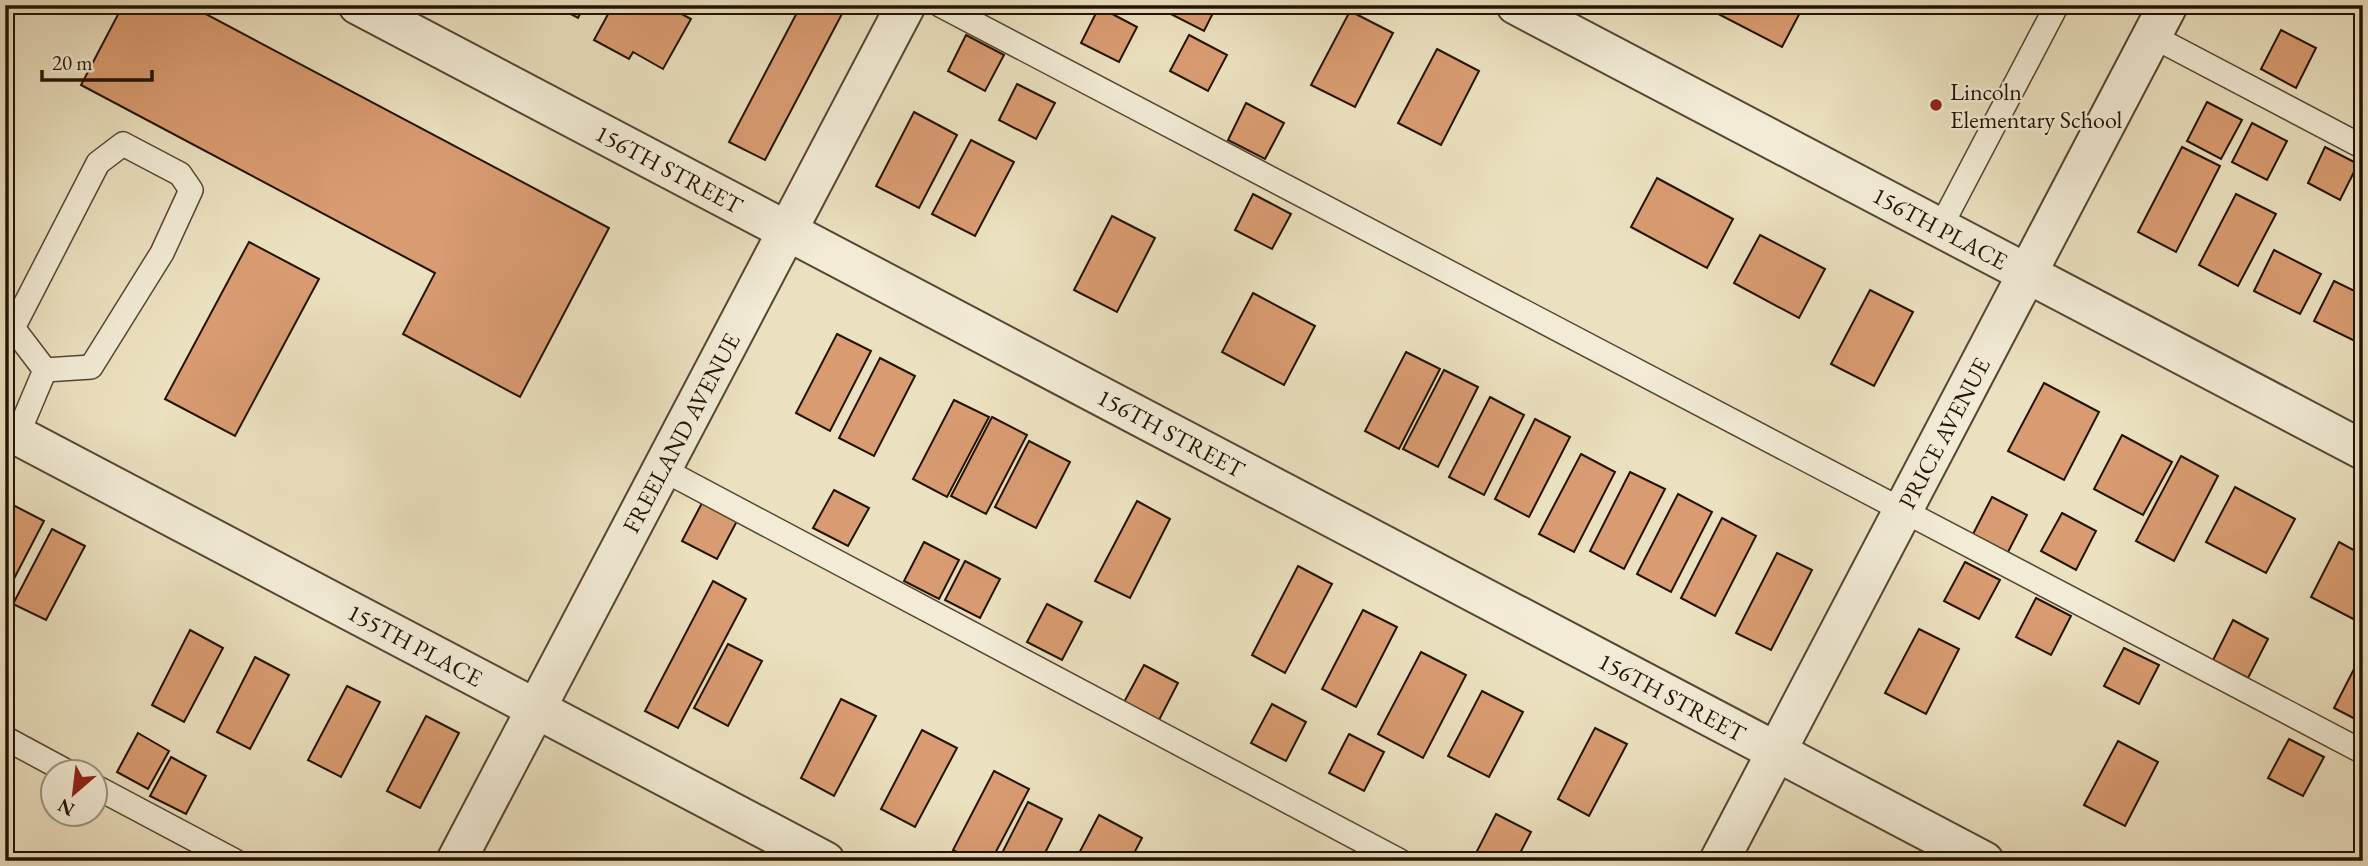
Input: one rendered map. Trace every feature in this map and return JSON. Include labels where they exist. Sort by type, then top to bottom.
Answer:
[{"type":"street","name":"156TH STREET","points":[[358,5],[1984,861]]},
{"type":"street","name":"FREELAND AVENUE","points":[[456,861],[906,5]]},
{"type":"street","name":"156TH PLACE","points":[[1516,5],[2363,450]]},
{"type":"street","name":"PRICE AVENUE","points":[[1719,861],[2160,21]]},
{"type":"street","name":"155TH PLACE","points":[[11,433],[825,861]]},
{"type":"lane","points":[[940,5],[2363,752]]},
{"type":"lane","points":[[1940,228],[2057,5]]},
{"type":"lane","points":[[2160,21],[2363,147]]},
{"type":"lane","points":[[123,144],[180,174],[191,190],[162,253],[91,367],[46,370],[13,328],[98,163],[123,144]]},
{"type":"lane","points":[[11,433],[46,370]]},
{"type":"lane","points":[[662,469],[1400,861]]},
{"type":"lane","points":[[5,738],[42,758]]},
{"type":"lane","points":[[108,793],[235,861]]},
{"type":"building","points":[[123,5],[189,5],[609,228],[520,397],[403,334],[435,273],[81,85]]},
{"type":"building","points":[[554,5],[585,5],[578,18]]},
{"type":"building","points":[[613,5],[665,5],[691,19],[663,69],[633,52],[629,59],[594,40]]},
{"type":"building","points":[[801,5],[829,5],[843,12],[765,160],[729,142]]},
{"type":"building","points":[[1163,5],[1217,5],[1204,31],[1161,9]]},
{"type":"building","points":[[1701,5],[1804,5],[1782,47]]},
{"type":"building","points":[[2363,5],[2363,21],[2355,17]]},
{"type":"building","points":[[1099,7],[1137,27],[1119,62],[1081,43]]},
{"type":"building","points":[[1350,11],[1393,33],[1355,107],[1311,85]]},
{"type":"building","points":[[2281,30],[2316,48],[2296,88],[2261,69]]},
{"type":"building","points":[[966,35],[1004,55],[985,91],[948,71]]},
{"type":"building","points":[[1189,35],[1227,55],[1208,91],[1170,71]]},
{"type":"building","points":[[1437,49],[1479,71],[1441,145],[1398,123]]},
{"type":"building","points":[[1017,84],[1055,103],[1036,139],[999,120]]},
{"type":"building","points":[[2207,102],[2242,120],[2221,159],[2187,141]]},
{"type":"building","points":[[1246,103],[1284,123],[1265,159],[1228,140]]},
{"type":"building","points":[[914,112],[957,135],[919,208],[876,186]]},
{"type":"building","points":[[2252,123],[2287,141],[2267,180],[2232,162]]},
{"type":"building","points":[[971,140],[1014,162],[975,236],[932,214]]},
{"type":"building","points":[[2182,147],[2220,166],[2176,252],[2138,232]]},
{"type":"building","points":[[2325,147],[2358,164],[2340,200],[2308,183]]},
{"type":"building","points":[[1657,178],[1733,219],[1707,268],[1631,227]]},
{"type":"building","points":[[1253,194],[1291,214],[1272,249],[1235,230]]},
{"type":"building","points":[[2236,194],[2276,214],[2238,286],[2199,265]]},
{"type":"building","points":[[1112,216],[1155,238],[1117,312],[1074,290]]},
{"type":"building","points":[[1760,235],[1825,269],[1799,318],[1734,283]]},
{"type":"building","points":[[249,242],[319,279],[235,436],[165,399]]},
{"type":"building","points":[[2274,250],[2321,274],[2300,314],[2254,291]]},
{"type":"building","points":[[2334,281],[2363,295],[2361,344],[2314,321]]},
{"type":"building","points":[[1870,290],[1913,312],[1874,386],[1831,364]]},
{"type":"building","points":[[1253,293],[1315,326],[1284,385],[1222,352]]},
{"type":"building","points":[[837,334],[871,351],[830,431],[796,413]]},
{"type":"building","points":[[1406,352],[1440,369],[1399,449],[1365,431]]},
{"type":"building","points":[[880,358],[915,376],[874,456],[839,438]]},
{"type":"building","points":[[1444,370],[1478,387],[1438,467],[1403,449]]},
{"type":"building","points":[[2044,383],[2099,412],[2064,480],[2008,451]]},
{"type":"building","points":[[1490,397],[1524,415],[1484,495],[1449,477]]},
{"type":"building","points":[[954,400],[989,417],[947,497],[913,479]]},
{"type":"building","points":[[992,417],[1027,435],[986,514],[951,496]]},
{"type":"building","points":[[1535,419],[1570,437],[1529,517],[1495,499]]},
{"type":"building","points":[[2122,435],[2172,462],[2143,515],[2094,489]]},
{"type":"building","points":[[1029,441],[1070,462],[1036,528],[995,507]]},
{"type":"building","points":[[1581,454],[1615,472],[1574,552],[1539,534]]},
{"type":"building","points":[[2181,456],[2218,476],[2174,561],[2136,541]]},
{"type":"building","points":[[1630,472],[1665,489],[1624,569],[1590,551]]},
{"type":"building","points":[[2235,487],[2295,519],[2266,573],[2206,542]]},
{"type":"building","points":[[834,490],[869,508],[848,546],[813,528]]},
{"type":"building","points":[[1678,494],[1712,512],[1671,592],[1637,574]]},
{"type":"building","points":[[1992,497],[2027,515],[2007,554],[1972,536]]},
{"type":"building","points":[[1137,501],[1170,519],[1130,598],[1095,581]]},
{"type":"building","points":[[702,503],[737,521],[717,559],[682,541]]},
{"type":"building","points":[[11,504],[44,521],[5,596],[5,516]]},
{"type":"building","points":[[2062,513],[2096,531],[2076,570],[2041,551]]},
{"type":"building","points":[[1722,518],[1756,536],[1715,616],[1681,598]]},
{"type":"building","points":[[52,529],[85,546],[46,620],[13,604]]},
{"type":"building","points":[[924,542],[959,560],[939,599],[904,581]]},
{"type":"building","points":[[2339,542],[2363,555],[2363,624],[2311,597]]},
{"type":"building","points":[[1777,553],[1812,570],[1771,650],[1736,633]]},
{"type":"building","points":[[965,561],[1000,579],[980,618],[945,600]]},
{"type":"building","points":[[1965,562],[2000,580],[1979,619],[1944,601]]},
{"type":"building","points":[[1298,566],[1332,584],[1285,673],[1252,655]]},
{"type":"building","points":[[713,581],[746,599],[678,728],[645,711]]},
{"type":"building","points":[[2036,598],[2071,616],[2051,655],[2016,637]]},
{"type":"building","points":[[1047,604],[1082,622],[1062,660],[1027,642]]},
{"type":"building","points":[[1363,610],[1397,627],[1356,707],[1322,689]]},
{"type":"building","points":[[2233,620],[2268,639],[2248,678],[2213,660]]},
{"type":"building","points":[[1919,629],[1959,649],[1926,714],[1885,693]]},
{"type":"building","points":[[190,630],[223,648],[184,722],[152,705]]},
{"type":"building","points":[[728,644],[762,661],[728,726],[694,708]]},
{"type":"building","points":[[2124,648],[2159,665],[2139,704],[2104,686]]},
{"type":"building","points":[[1421,652],[1466,675],[1423,758],[1378,734]]},
{"type":"building","points":[[255,657],[289,675],[250,749],[217,732]]},
{"type":"building","points":[[1144,665],[1178,683],[1158,722],[1123,704]]},
{"type":"building","points":[[2354,669],[2363,673],[2363,723],[2334,708]]},
{"type":"building","points":[[347,686],[380,702],[341,777],[308,760]]},
{"type":"building","points":[[1482,691],[1523,712],[1489,777],[1448,756]]},
{"type":"building","points":[[841,699],[876,716],[834,796],[801,778]]},
{"type":"building","points":[[1272,704],[1306,722],[1286,761],[1251,743]]},
{"type":"building","points":[[426,716],[459,733],[420,808],[387,791]]},
{"type":"building","points":[[1595,728],[1627,744],[1589,816],[1558,799]]},
{"type":"building","points":[[922,730],[957,748],[915,827],[881,809]]},
{"type":"building","points":[[138,733],[169,751],[148,789],[117,772]]},
{"type":"building","points":[[1349,734],[1384,752],[1364,791],[1329,773]]},
{"type":"building","points":[[2289,739],[2324,757],[2303,796],[2268,778]]},
{"type":"building","points":[[2118,741],[2158,762],[2125,826],[2084,805]]},
{"type":"building","points":[[171,757],[206,776],[186,814],[150,796]]},
{"type":"building","points":[[994,771],[1029,789],[991,861],[973,861],[953,850]]},
{"type":"building","points":[[1028,802],[1062,819],[1041,861],[998,861]]},
{"type":"building","points":[[1496,814],[1531,832],[1516,861],[1491,861],[1476,853]]},
{"type":"building","points":[[1099,815],[1142,838],[1130,861],[1075,861]]},
{"type":"place","name":"Lincoln Elementary School","points":[[1936,105]]}]
